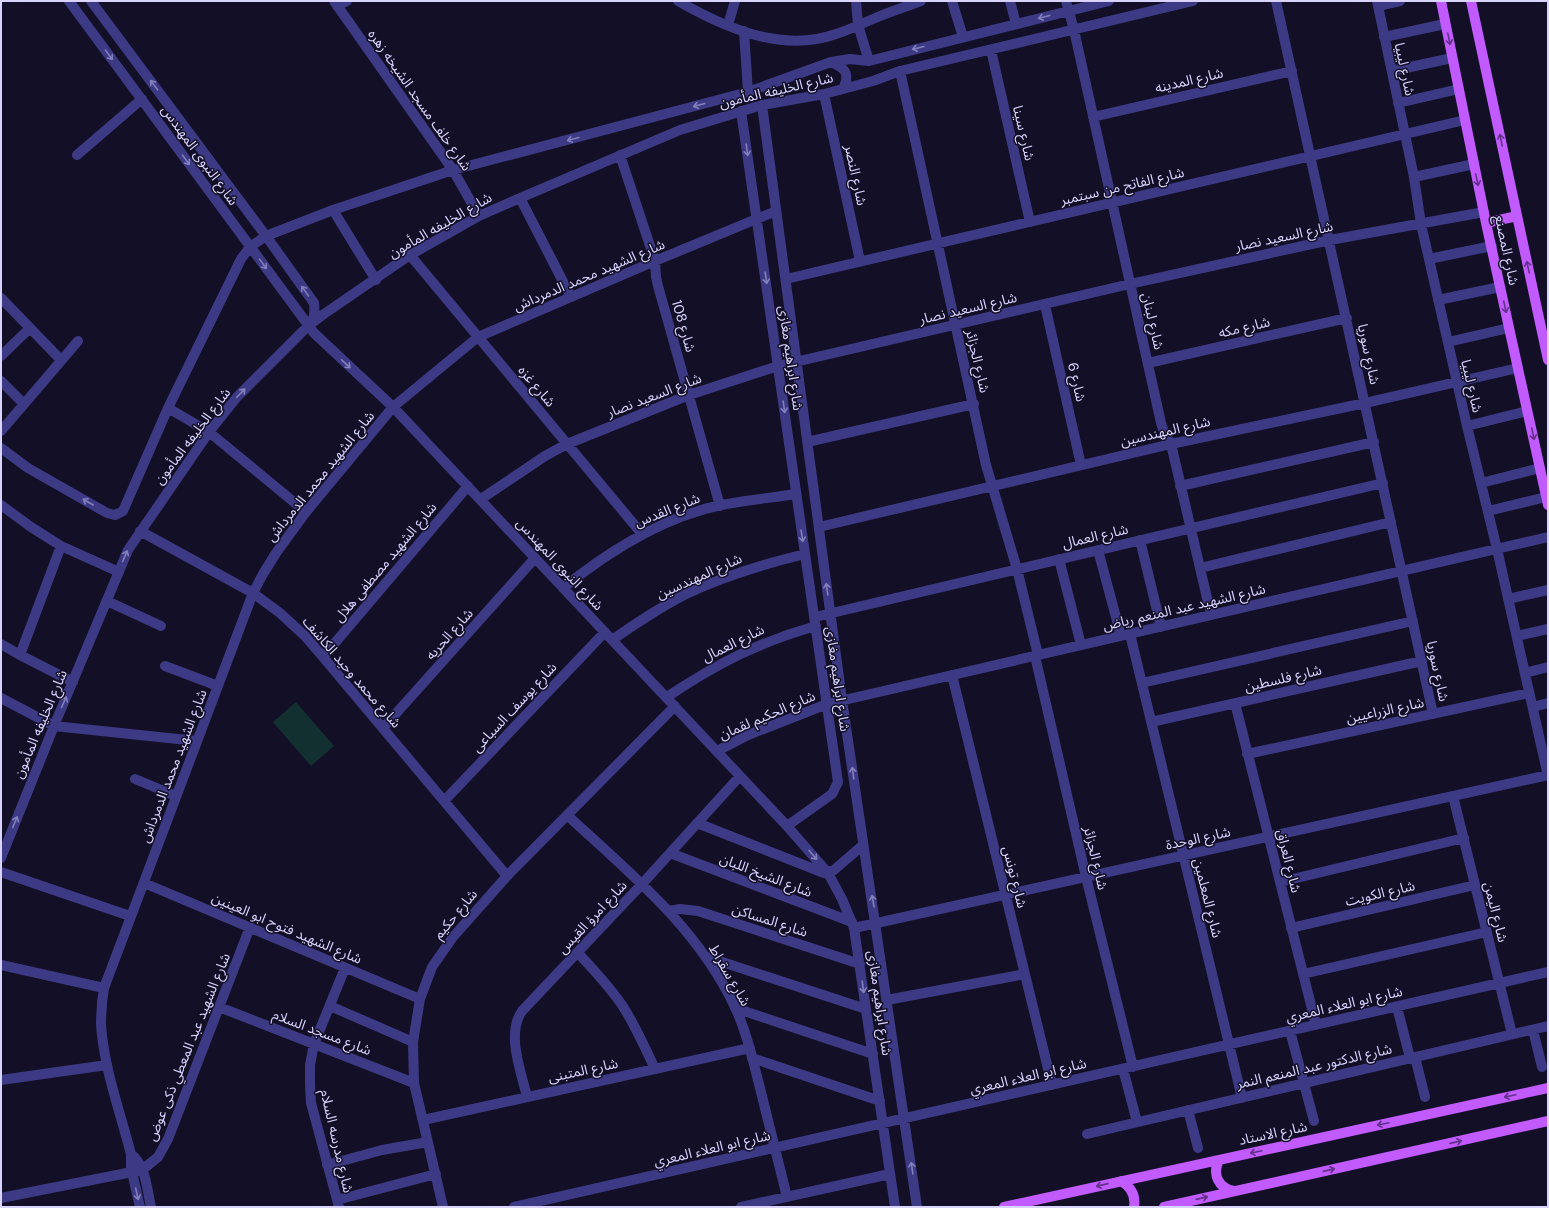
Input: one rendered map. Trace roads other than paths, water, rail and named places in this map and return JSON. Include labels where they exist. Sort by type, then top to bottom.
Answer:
[{"type":"main road","name":"شارع المصنع","points":[[1441,1],[1486,223],[1547,501]]},
{"type":"main road","name":"شارع المصنع","points":[[1471,1],[1548,360]]},
{"type":"main road","points":[[1486,223],[1517,216]]},
{"type":"main road","name":"شارع الاستاد","points":[[1004,1207],[1548,1088]]},
{"type":"main road","points":[[1164,1207],[1548,1121]]},
{"type":"main road","points":[[1219,1160],[1215,1173],[1217,1180],[1222,1186],[1235,1191]]},
{"type":"main road","points":[[1121,1181],[1131,1190],[1134,1196],[1134,1207]]},
{"type":"street","name":"شارع النبوى المهندس","points":[[69,1],[308,326],[393,407],[482,499],[535,558],[787,826]]},
{"type":"street","name":"شارع النبوى المهندس","points":[[91,1],[314,303],[314,318],[308,326]]},
{"type":"street","points":[[336,3],[346,1]]},
{"type":"street","points":[[678,1],[697,12],[744,31],[767,38],[790,42],[814,40],[829,36],[921,1]]},
{"type":"street","points":[[728,25],[735,1]]},
{"type":"street","points":[[856,1],[858,25],[869,61]]},
{"type":"street","points":[[952,1],[963,37]]},
{"type":"street","points":[[1010,1],[1016,24]]},
{"type":"street","name":"شارع الخليفه المأمون","points":[[1,448],[28,468],[107,513],[115,515],[123,511],[168,408],[241,258],[250,247],[266,236],[333,210],[454,170],[748,92],[831,62],[850,59],[869,61],[1016,24],[1067,6],[1109,1]]},
{"type":"street","name":"شارع الخليفه المأمون","points":[[1,858],[54,726],[128,550],[208,432],[237,397],[308,326],[324,314],[376,280],[410,255],[479,216],[680,130],[762,105],[824,94],[873,82],[900,71],[1194,1]]},
{"type":"street","name":"شارع سوريا","points":[[1276,1],[1330,240],[1433,714]]},
{"type":"street","points":[[1377,3],[1400,1]]},
{"type":"street","name":"شارع خلف مسجد الشيخه زهره","points":[[336,3],[454,170],[479,216]]},
{"type":"street","name":"شارع ليبيا","points":[[1377,3],[1414,177],[1421,224],[1529,693],[1544,735],[1548,775]]},
{"type":"street","name":"شارع لبنان","points":[[1067,6],[1074,30],[1164,432],[1170,444],[1211,615]]},
{"type":"street","points":[[1384,37],[1445,24]]},
{"type":"street","points":[[744,31],[748,92]]},
{"type":"street","points":[[95,37],[116,34]]},
{"type":"street","name":"شارع سينا","points":[[991,50],[1030,222]]},
{"type":"street","points":[[1392,71],[1452,58]]},
{"type":"street","points":[[831,62],[840,66],[846,72],[847,80],[843,89]]},
{"type":"street","name":"شارع الجزائر","points":[[900,71],[974,404],[986,465],[994,486],[1017,569],[1128,1068],[1137,1122]]},
{"type":"street","name":"شارع المدينه","points":[[1093,117],[1292,71]]},
{"type":"street","points":[[1398,103],[1459,89]]},
{"type":"street","name":"شارع النصر","points":[[824,94],[860,261]]},
{"type":"street","points":[[77,155],[142,99]]},
{"type":"street","name":"شارع ابراهيم مغازى","points":[[762,105],[842,700],[863,845],[888,1000],[917,1207]]},
{"type":"street","name":"شارع ابراهيم مغازى","points":[[741,111],[838,776],[836,788],[832,794],[787,826],[828,873],[842,899],[853,925],[895,1207]]},
{"type":"street","name":"شارع الفاتح من سبتمبر","points":[[786,279],[1465,120]]},
{"type":"street","name":"شارع 108","points":[[620,155],[655,261],[657,282],[720,506]]},
{"type":"street","points":[[1414,177],[1474,164]]},
{"type":"street","points":[[520,198],[572,297]]},
{"type":"street","points":[[333,210],[376,280]]},
{"type":"street","name":"شارع الشهيد محمد الدمرداش","points":[[140,1207],[132,1172],[132,1154],[107,1064],[101,1024],[104,988],[253,593],[262,574],[306,512],[393,407],[478,337],[776,211]]},
{"type":"street","name":"شارع السعيد نصار","points":[[482,499],[545,456],[567,444],[689,394],[778,366],[1130,284],[1330,240],[1484,212]]},
{"type":"street","points":[[1429,259],[1492,246]]},
{"type":"street","name":"شارع غزه","points":[[410,255],[642,534]]},
{"type":"street","points":[[1438,300],[1500,287]]},
{"type":"street","points":[[1,298],[61,360]]},
{"type":"street","name":"شارع 6","points":[[1045,305],[1081,465]]},
{"type":"street","name":"شارع مكه","points":[[1148,363],[1347,318]]},
{"type":"street","points":[[1,356],[30,328]]},
{"type":"street","points":[[1448,342],[1509,328]]},
{"type":"street","points":[[1,430],[78,341]]},
{"type":"street","name":"شارع المهندسين","points":[[819,527],[1170,444],[1518,368]]},
{"type":"street","points":[[1,381],[24,404]]},
{"type":"street","points":[[807,442],[974,404]]},
{"type":"street","points":[[168,408],[208,432],[306,512]]},
{"type":"street","points":[[1467,426],[1527,411]]},
{"type":"street","points":[[1180,486],[1374,442]]},
{"type":"street","points":[[1481,483],[1540,468]]},
{"type":"street","name":"شارع العمال","points":[[667,697],[695,678],[753,647],[784,635],[830,613],[1383,483]]},
{"type":"street","name":"شارع الشهيد مصطفى هلال","points":[[323,657],[468,486]]},
{"type":"street","name":"شارع القدس","points":[[563,588],[588,567],[642,534],[694,513],[720,506],[796,494]]},
{"type":"street","points":[[1488,511],[1547,501]]},
{"type":"street","points":[[1,505],[31,527],[61,546],[119,572]]},
{"type":"street","points":[[1200,568],[1391,522]]},
{"type":"street","name":"شارع محمد وحيد الكاشف","points":[[140,531],[253,593],[280,613],[305,636],[506,876]]},
{"type":"street","name":"شارع الشهيد عبد المنعم رياض","points":[[827,704],[1548,537]]},
{"type":"street","points":[[1140,540],[1161,627]]},
{"type":"street","points":[[20,655],[61,546]]},
{"type":"street","name":"شارع المعلمين","points":[[1098,550],[1142,683],[1242,1098]]},
{"type":"street","name":"شارع المهندسين","points":[[608,636],[691,592],[724,578],[764,564],[805,554]]},
{"type":"street","name":"شارع الحريه","points":[[383,728],[535,558]]},
{"type":"street","points":[[1059,560],[1081,645]]},
{"type":"street","points":[[1508,599],[1548,590]]},
{"type":"street","points":[[107,601],[161,626]]},
{"type":"street","points":[[1142,683],[1413,620]]},
{"type":"street","points":[[1517,636],[1548,629]]},
{"type":"street","name":"شارع يوسف السباعى","points":[[444,801],[608,636]]},
{"type":"street","points":[[1,644],[73,682]]},
{"type":"street","name":"شارع فلسطين","points":[[1151,722],[1422,660]]},
{"type":"street","points":[[165,666],[218,686]]},
{"type":"street","points":[[1525,673],[1548,667]]},
{"type":"street","name":"شارع تونس","points":[[952,675],[1052,1085]]},
{"type":"street","name":"شارع الزراعيين","points":[[1247,754],[1529,693]]},
{"type":"street","points":[[1,698],[54,726],[197,741]]},
{"type":"street","name":"شارع العراق","points":[[1235,703],[1316,1025]]},
{"type":"street","points":[[1533,707],[1548,703]]},
{"type":"street","name":"شارع الحكيم لقمان","points":[[717,751],[748,735],[827,704]]},
{"type":"street","name":"شارع حكيم","points":[[444,1207],[414,1083],[413,1042],[420,999],[432,967],[452,937],[506,876],[675,706]]},
{"type":"street","name":"شارع الوحدة","points":[[853,925],[876,924],[1548,775]]},
{"type":"street","name":"شارع امرؤ القيس","points":[[527,1097],[515,1045],[515,1026],[518,1018],[740,776]]},
{"type":"street","points":[[134,779],[176,796]]},
{"type":"street","name":"شارع اليمن","points":[[1453,796],[1512,1034]]},
{"type":"street","name":"شارع سقراط","points":[[567,815],[669,911],[706,957],[735,1008],[751,1053],[787,1197]]},
{"type":"street","points":[[697,823],[821,872],[828,873],[834,870],[863,845]]},
{"type":"street","points":[[1280,882],[1464,838]]},
{"type":"street","name":"شارع الشيخ اللبان","points":[[670,853],[853,925]]},
{"type":"street","points":[[1,872],[130,916]]},
{"type":"street","name":"شارع الشهيد فتوح ابو العينين","points":[[144,882],[420,999]]},
{"type":"street","name":"شارع الكويت","points":[[1291,928],[1475,885]]},
{"type":"street","name":"شارع المساكن","points":[[669,911],[680,909],[698,911],[860,964]]},
{"type":"street","name":"شارع الشهيد عبد المعطي ذكى عوض","points":[[1,1198],[142,1170],[158,1157],[168,1139],[250,927]]},
{"type":"street","points":[[1303,974],[1487,932]]},
{"type":"street","points":[[578,952],[600,977],[622,1006],[640,1036],[655,1069]]},
{"type":"street","points":[[706,957],[866,1009]]},
{"type":"street","points":[[1,965],[104,988]]},
{"type":"street","name":"شارع مدرسه السلام","points":[[338,1204],[311,1103],[310,1065],[314,1044],[345,968]]},
{"type":"street","name":"شارع ابو العلاء المعري","points":[[514,1207],[549,1203],[775,1148],[1548,972]]},
{"type":"street","points":[[888,1000],[1025,974]]},
{"type":"street","points":[[330,1006],[413,1042]]},
{"type":"street","name":"شارع مسجد السلام","points":[[219,1007],[414,1083]]},
{"type":"street","points":[[1398,1007],[1425,1097]]},
{"type":"street","points":[[735,1008],[873,1054]]},
{"type":"street","name":"شارع الدكتور عبد المنعم النمر","points":[[1087,1134],[1548,1026]]},
{"type":"street","points":[[1533,1030],[1542,1067]]},
{"type":"street","points":[[1290,1031],[1314,1121]]},
{"type":"street","points":[[751,1053],[880,1101]]},
{"type":"street","name":"شارع المتبنى","points":[[423,1120],[655,1069],[751,1053]]},
{"type":"street","points":[[1,1080],[107,1064]]},
{"type":"street","points":[[1188,1110],[1198,1148]]},
{"type":"street","points":[[327,1165],[382,1150],[428,1142]]},
{"type":"street","name":"شارع الشهيد محمد الدمرداش","points":[[132,1154],[138,1161],[142,1170],[151,1207]]},
{"type":"street","points":[[338,1204],[436,1174]]},
{"type":"street","points":[[741,1207],[890,1174]]}]
